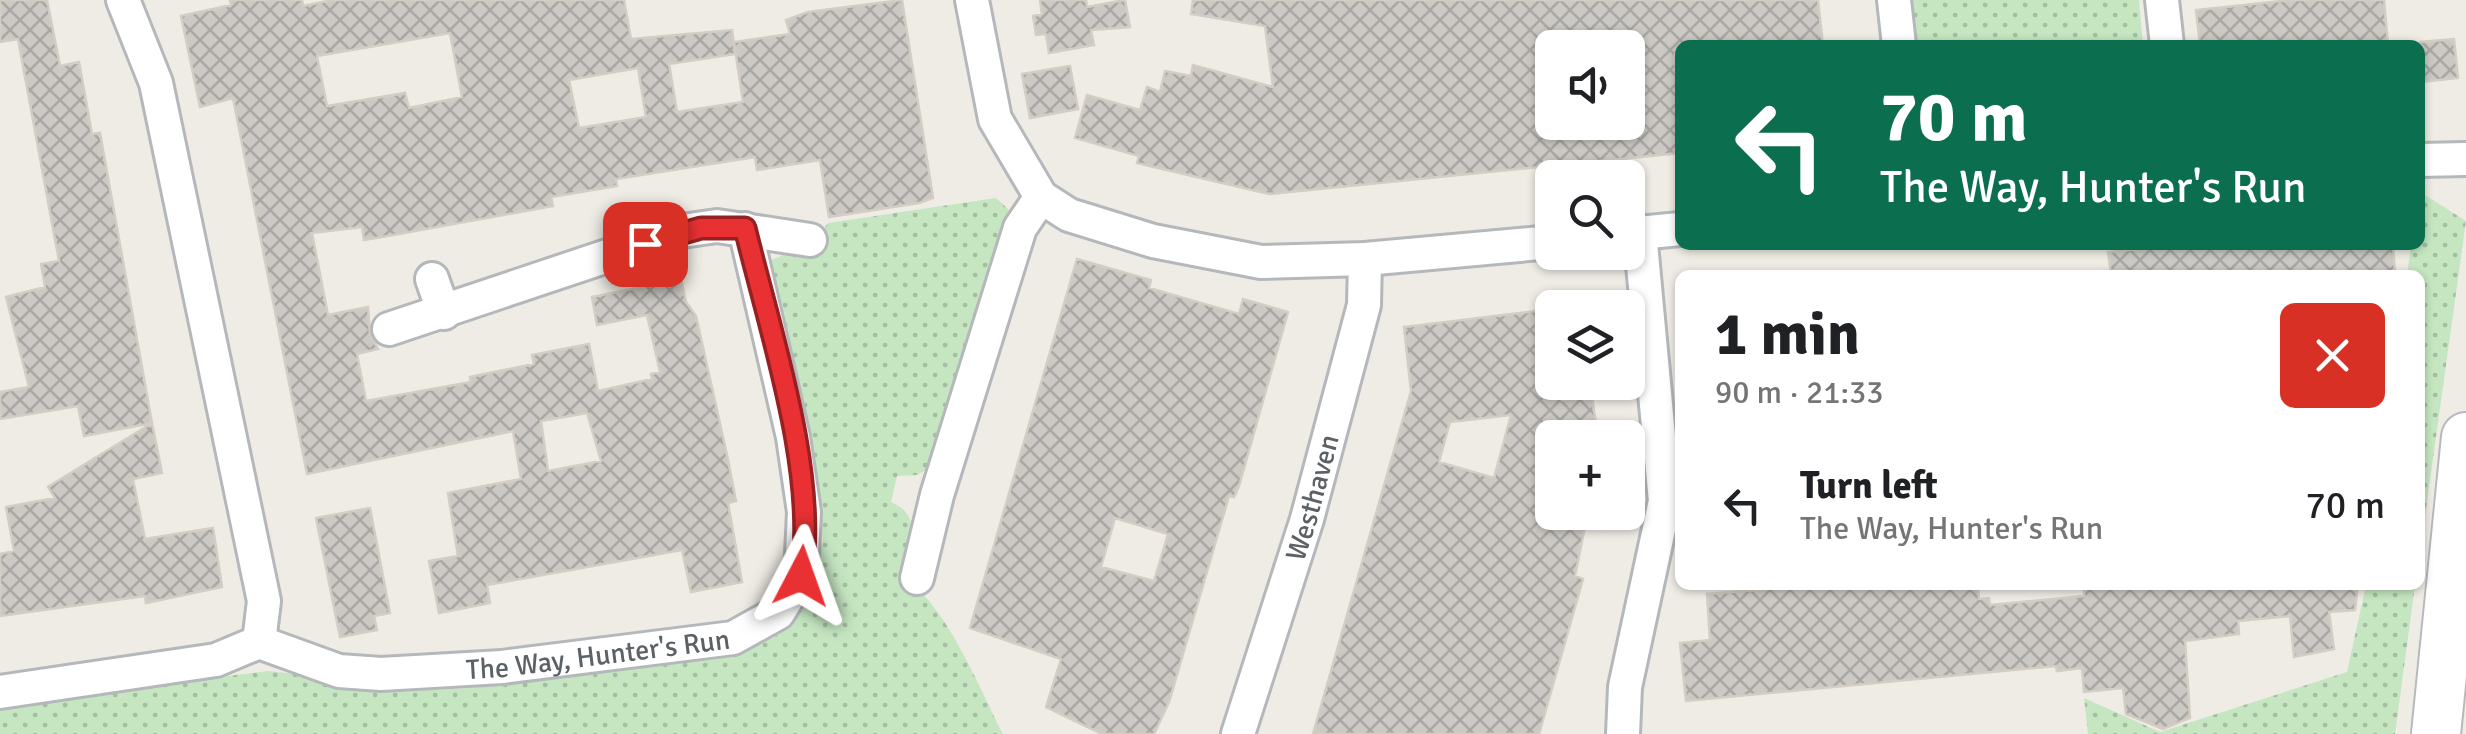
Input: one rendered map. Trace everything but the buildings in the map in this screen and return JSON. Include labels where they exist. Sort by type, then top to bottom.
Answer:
[{"type":"street","points":[[0,692],[216,660],[259,642],[264,601],[156,83],[123,0]]},
{"type":"street","points":[[972,0],[996,119],[1041,197],[1069,214],[1224,256],[1261,262],[1365,259],[1535,244]]},
{"type":"street","points":[[1894,0],[1898,40]]},
{"type":"street","points":[[2162,0],[2166,40]]},
{"type":"street","points":[[2425,160],[2466,159]]},
{"type":"street","points":[[916,578],[937,495],[1020,228],[1041,197]]},
{"type":"street","points":[[388,328],[444,313],[682,231],[745,228],[810,240]]},
{"type":"street","name":"The Way, Hunter's Run","points":[[259,642],[339,671],[381,674],[621,656],[733,638],[778,613],[801,576],[804,512],[793,437],[745,228]]},
{"type":"street","points":[[1645,232],[1675,229]]},
{"type":"street","name":"Westhaven","points":[[1238,734],[1307,519],[1364,305],[1365,259]]},
{"type":"street","points":[[1622,734],[1625,687],[1668,554],[1638,270]]},
{"type":"street","points":[[432,278],[444,313]]},
{"type":"street","points":[[2436,734],[2466,437]]},
{"type":"green space","points":[[1909,0],[2139,0],[2143,40],[1913,40]]},
{"type":"green space","points":[[2425,195],[2466,221],[2425,516],[2425,270],[2408,270],[2410,250],[2425,250]]},
{"type":"green space","points":[[996,198],[1009,210],[931,467],[917,475],[897,476],[891,502],[902,508],[911,525],[910,546],[899,578],[915,587],[945,623],[1003,734],[0,734],[0,703],[268,671],[440,690],[508,685],[736,653],[775,637],[804,607],[823,540],[808,419],[771,260],[814,243],[828,223]]},
{"type":"green space","points":[[2365,590],[2414,590],[2395,734],[2088,734],[2084,698],[2160,732],[2347,672]]},
{"type":"route","points":[[645,244],[682,231],[716,226],[745,228],[797,458],[804,512],[801,576]]}]
